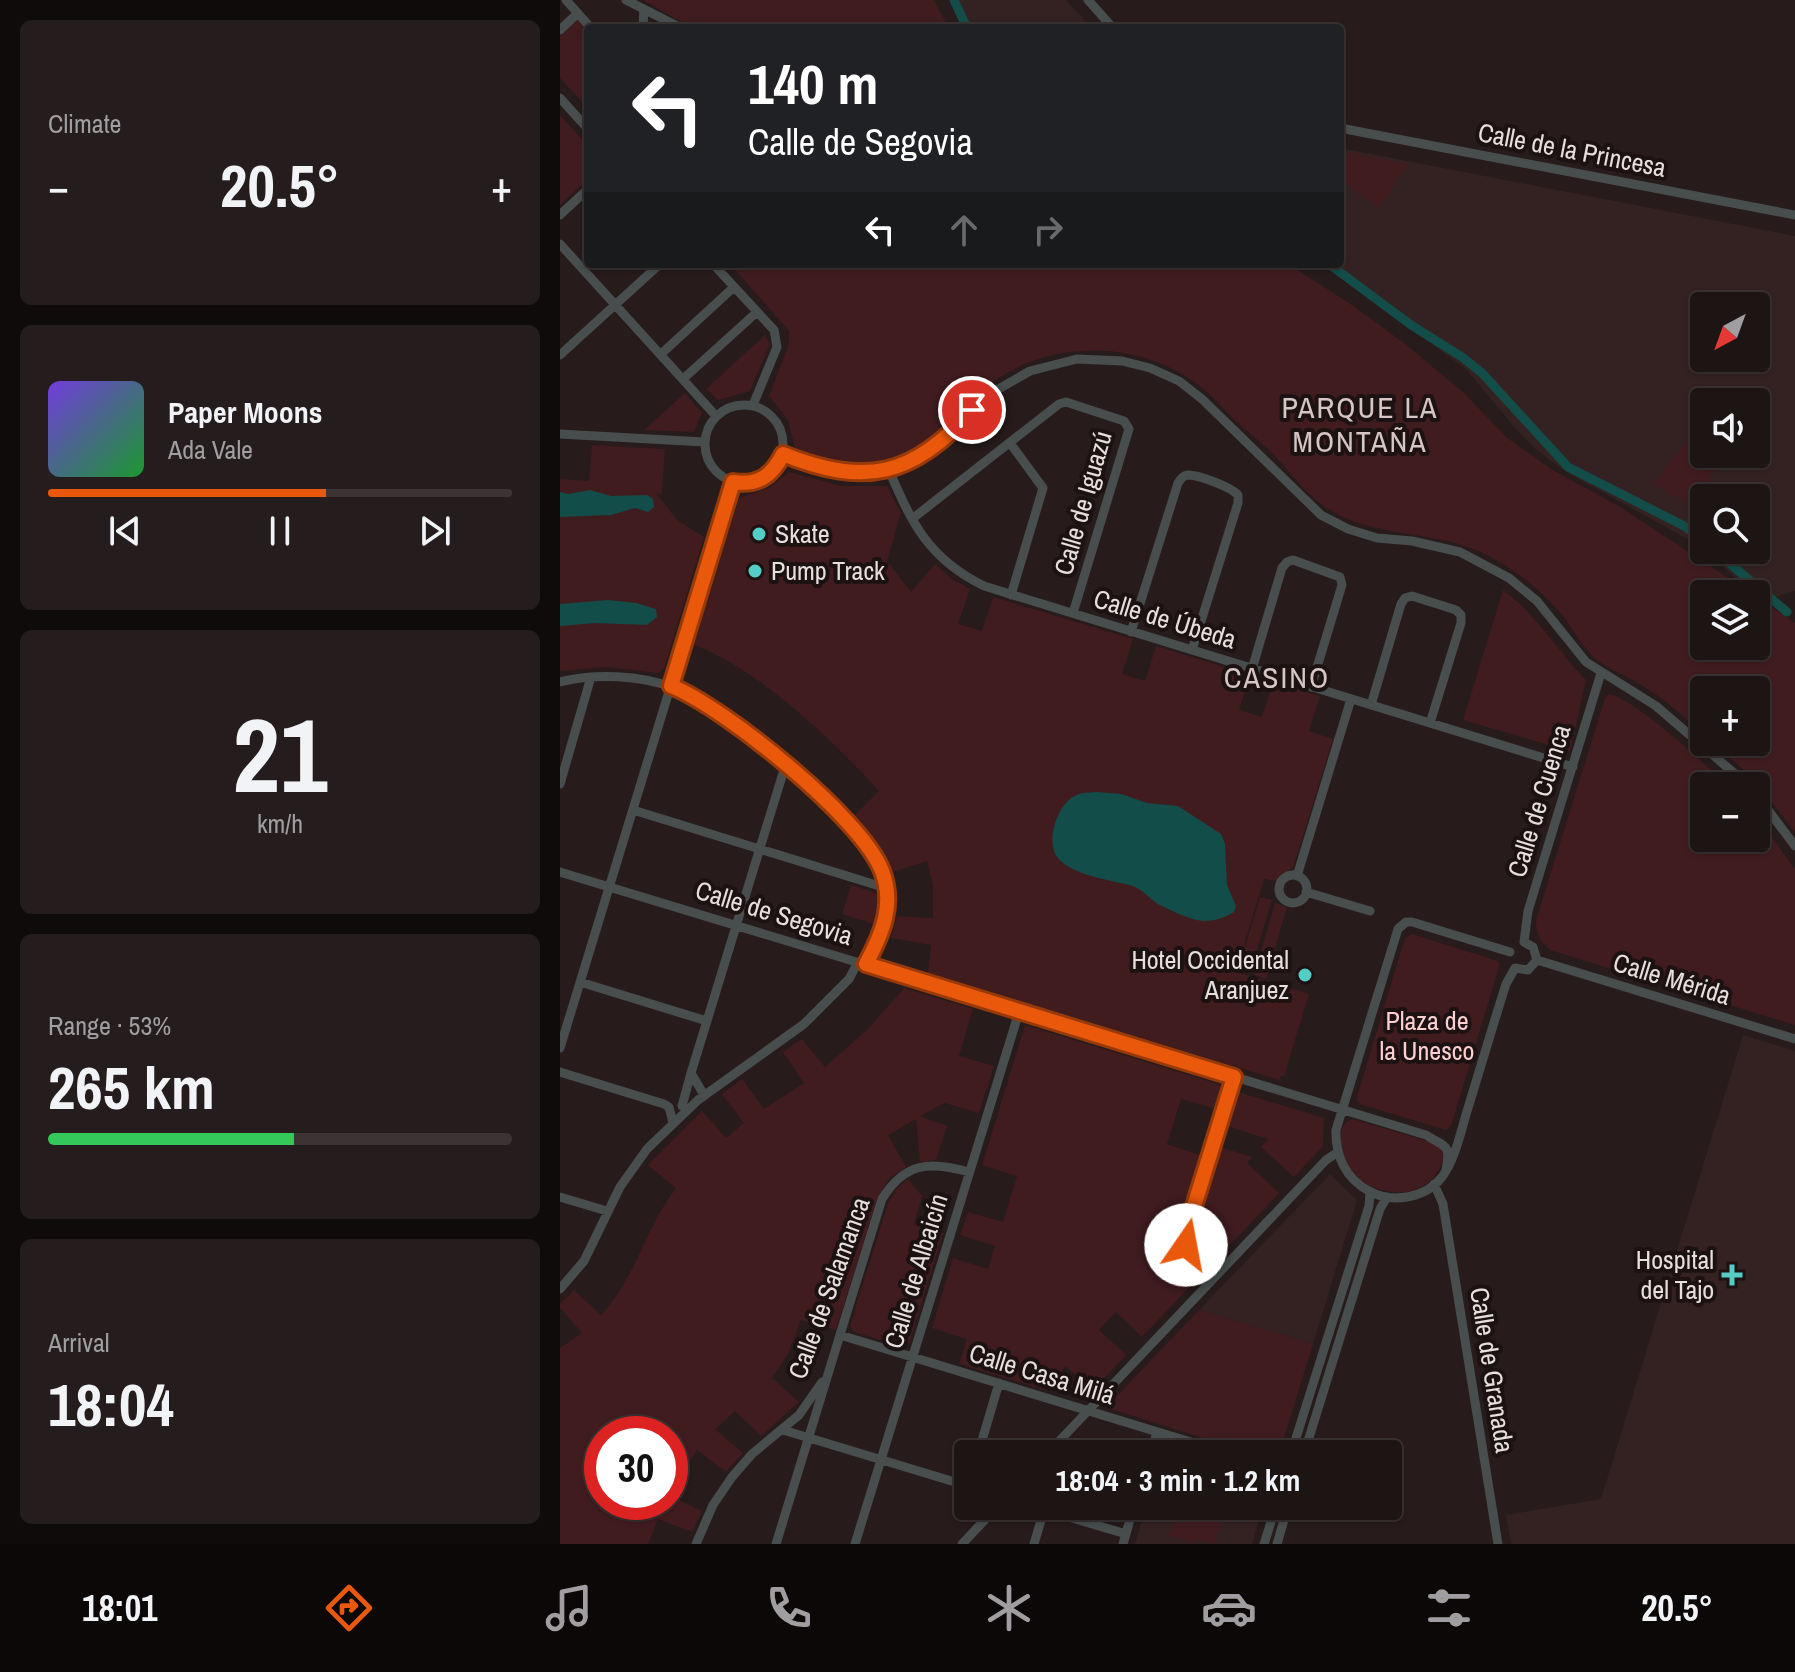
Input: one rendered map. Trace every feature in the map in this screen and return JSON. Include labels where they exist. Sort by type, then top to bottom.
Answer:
[{"type":"street","points":[[566,0],[588,24]]},
{"type":"street","points":[[626,0],[673,24]]},
{"type":"street","points":[[1088,0],[1109,24]]},
{"type":"street","points":[[643,24],[644,9]]},
{"type":"street","points":[[560,30],[578,13]]},
{"type":"street","points":[[560,98],[584,125]]},
{"type":"street","name":"Calle de la Princesa","points":[[1344,129],[1795,215]]},
{"type":"street","points":[[560,215],[584,193]]},
{"type":"street","points":[[560,244],[716,416]]},
{"type":"street","points":[[560,355],[656,268]]},
{"type":"street","points":[[717,268],[774,330],[777,339],[777,347],[753,405]]},
{"type":"street","points":[[661,354],[734,287]]},
{"type":"street","points":[[683,379],[757,312]]},
{"type":"street","points":[[783,454],[842,471],[889,470],[923,456],[939,445],[988,395],[1030,371],[1077,359],[1122,361],[1150,368],[1179,381],[1202,399],[1321,515],[1348,529],[1377,538],[1423,543],[1460,552],[1509,578],[1537,601],[1586,662],[1656,706],[1733,772]]},
{"type":"street","name":"Calle de Iguazú","points":[[912,519],[1059,404],[1066,402],[1124,421],[1129,429],[1073,613]]},
{"type":"street","points":[[753,405],[765,410],[780,425],[783,454],[773,471],[762,479],[746,484],[733,482],[720,476],[712,467],[706,455],[706,432],[716,416],[727,408],[753,405]]},
{"type":"street","points":[[560,434],[704,442]]},
{"type":"street","points":[[1010,443],[1043,488],[1011,595]]},
{"type":"street","name":"Calle de Úbeda","points":[[889,470],[912,519],[940,559],[959,574],[984,586],[1573,767]]},
{"type":"street","points":[[1131,632],[1178,483],[1190,475],[1233,489],[1238,495],[1192,650]]},
{"type":"street","points":[[560,1048],[733,482]]},
{"type":"street","points":[[1252,669],[1282,568],[1293,560],[1340,577],[1342,585],[1311,687]]},
{"type":"street","points":[[1371,705],[1401,604],[1405,598],[1412,596],[1456,610],[1461,615],[1430,723]]},
{"type":"street","name":"Calle de Cuenca","points":[[1524,942],[1528,911],[1601,673]]},
{"type":"street","points":[[560,784],[591,677]]},
{"type":"street","points":[[560,682],[591,677],[626,678],[671,686],[702,700],[724,715],[789,767],[832,807],[871,851],[882,870],[888,908],[884,930],[862,963],[804,1024],[685,1107],[629,1173],[584,1261],[560,1289]]},
{"type":"street","points":[[1297,876],[1351,699]]},
{"type":"street","points":[[685,1107],[691,1073],[759,849],[783,773],[789,767]]},
{"type":"street","points":[[633,810],[886,888]]},
{"type":"street","points":[[1770,813],[1795,846]]},
{"type":"street","name":"Calle de Segovia","points":[[560,872],[1342,1110]]},
{"type":"street","points":[[1297,876],[1304,881],[1306,892],[1295,903],[1283,900],[1280,895],[1282,881],[1286,877],[1297,876]]},
{"type":"street","points":[[1306,892],[1370,911]]},
{"type":"street","points":[[1510,952],[1412,922],[1401,925],[1337,1126],[1338,1152],[1350,1177],[1370,1192],[1387,1197],[1411,1196],[1434,1184],[1446,1170],[1465,1119],[1506,984],[1515,968]]},
{"type":"street","points":[[1524,942],[1533,947],[1537,960],[1528,970],[1515,968],[1510,961],[1510,952],[1516,944],[1524,942]]},
{"type":"street","name":"Calle Mérida","points":[[1537,960],[1795,1039]]},
{"type":"street","points":[[580,982],[707,1021]]},
{"type":"street","name":"Calle de Albaicín","points":[[855,1544],[1019,1012]]},
{"type":"street","points":[[560,1072],[669,1107],[685,1107]]},
{"type":"street","points":[[691,1073],[704,1095]]},
{"type":"street","points":[[1215,1276],[1192,1255],[1185,1239],[1234,1077]]},
{"type":"street","points":[[669,1107],[673,1123]]},
{"type":"street","points":[[1342,1110],[1429,1136],[1453,1138],[1465,1119]]},
{"type":"street","points":[[1337,1126],[1350,1117],[1372,1119]]},
{"type":"street","points":[[1429,1136],[1447,1148],[1446,1170]]},
{"type":"street","points":[[1060,1440],[1326,1160],[1338,1152]]},
{"type":"street","name":"Calle de Salamanca","points":[[696,1544],[713,1505],[732,1477],[752,1454],[799,1415],[826,1375],[882,1199],[889,1187],[911,1170],[926,1165],[941,1165],[969,1172]]},
{"type":"street","name":"Calle de Granada","points":[[1434,1184],[1443,1204],[1498,1544]]},
{"type":"street","points":[[1295,1440],[1369,1206],[1370,1192]]},
{"type":"street","points":[[560,1197],[607,1211]]},
{"type":"street","points":[[1308,1440],[1380,1209],[1387,1197]]},
{"type":"street","points":[[776,1544],[840,1335]]},
{"type":"street","name":"Calle Casa Milá","points":[[840,1335],[1184,1440]]},
{"type":"street","points":[[982,1440],[999,1383]]},
{"type":"street","points":[[783,1430],[954,1482]]},
{"type":"street","points":[[1154,1440],[1157,1432]]},
{"type":"street","points":[[962,1544],[985,1520]]},
{"type":"street","points":[[1034,1544],[1041,1520]]},
{"type":"street","points":[[1072,1520],[1124,1539]]},
{"type":"street","points":[[1264,1544],[1272,1520]]},
{"type":"street","points":[[1277,1544],[1284,1520]]},
{"type":"shaded area","points":[[958,0],[1066,0],[1087,24],[969,24]]},
{"type":"shaded area","points":[[1344,149],[1795,236],[1795,591],[1771,598],[1770,580],[1738,580],[1720,564],[1770,564],[1770,484],[1690,484],[1690,541],[1568,473],[1539,452],[1466,369],[1327,268],[1344,268]]},
{"type":"shaded area","name":"Hospital del Tajo","points":[[1743,1035],[1795,1051],[1795,1544],[1511,1544],[1506,1515],[1601,1499]]},
{"type":"shaded area","points":[[1330,1174],[1357,1200],[1313,1344],[1199,1310]]},
{"type":"shaded area","points":[[1142,1520],[1259,1520],[1252,1544],[1135,1544]]},
{"type":"green space","points":[[643,0],[934,0],[947,24],[685,24]]},
{"type":"green space","points":[[578,19],[584,26],[584,104],[560,78],[560,36]]},
{"type":"green space","points":[[560,115],[584,142],[584,183],[560,205]]},
{"type":"green space","points":[[1349,152],[1407,164],[1379,208],[1344,183],[1344,160]]},
{"type":"green space","points":[[734,268],[1294,268],[1404,343],[1464,393],[1506,437],[1551,469],[1617,505],[1690,553],[1690,564],[1707,564],[1732,580],[1690,580],[1690,660],[1770,660],[1770,606],[1795,623],[1795,832],[1770,800],[1770,772],[1746,772],[1727,756],[1770,756],[1770,676],[1690,676],[1690,723],[1660,697],[1596,659],[1555,606],[1494,559],[1464,545],[1364,525],[1319,503],[1271,452],[1206,391],[1172,368],[1139,356],[1105,351],[1070,352],[1045,357],[1010,371],[988,385],[924,445],[890,460],[855,463],[818,458],[795,448],[788,420],[769,396],[789,344],[789,331]]},
{"type":"green space","points":[[765,335],[770,344],[750,391],[718,400],[706,389]]},
{"type":"green space","points":[[685,393],[702,413],[694,432],[644,430]]},
{"type":"green space","points":[[1690,436],[1690,468],[1717,468],[1705,484],[1690,484],[1690,505],[1654,484]]},
{"type":"green space","points":[[592,445],[665,449],[662,494],[656,493],[677,520],[704,537],[664,669],[658,673],[606,667],[560,671],[560,479],[589,481]]},
{"type":"green space","points":[[789,472],[842,486],[887,486],[901,513],[887,561],[911,592],[935,564],[970,589],[958,624],[982,631],[993,597],[1133,639],[1122,674],[1145,681],[1156,646],[1250,675],[1239,710],[1262,717],[1273,682],[1320,696],[1309,731],[1333,739],[1293,868],[1276,881],[1264,879],[1236,972],[1309,994],[1284,1076],[1279,1080],[928,973],[931,945],[891,938],[897,916],[933,918],[933,886],[927,861],[893,872],[879,846],[853,817],[879,791],[817,729],[769,688],[719,656],[694,645],[739,498],[769,488]]},
{"type":"green space","points":[[1503,590],[1537,622],[1586,680],[1570,751],[1463,720]]},
{"type":"green space","points":[[1609,694],[1636,708],[1688,749],[1690,756],[1696,756],[1713,772],[1690,772],[1690,852],[1770,852],[1770,834],[1795,869],[1795,1025],[1553,951],[1540,939],[1536,921],[1605,698]]},
{"type":"green space","points":[[851,885],[878,896],[877,925],[842,914]]},
{"type":"green space","points":[[1260,897],[1272,900],[1250,973],[1238,970]]},
{"type":"green space","points":[[1275,903],[1287,907],[1266,979],[1254,975]]},
{"type":"green space","name":"Plaza de la Unesco","points":[[1412,934],[1500,964],[1451,1126],[1446,1130],[1360,1104],[1356,1100],[1405,938]]},
{"type":"green space","points":[[904,988],[973,1009],[959,1056],[994,1066],[979,1113],[945,1103],[920,1116],[947,1126],[936,1160],[920,1162],[916,1119],[888,1135],[906,1167],[890,1178],[878,1196],[836,1330],[801,1320],[788,1354],[772,1378],[799,1402],[761,1436],[735,1411],[715,1429],[743,1453],[726,1472],[697,1450],[688,1464],[688,1416],[584,1416],[584,1520],[658,1520],[648,1544],[560,1544],[560,1348],[582,1333],[560,1308],[560,1304],[574,1290],[601,1315],[613,1301],[676,1188],[648,1165],[702,1111],[726,1138],[744,1123],[722,1094],[742,1079],[764,1109],[804,1083],[783,1052],[802,1039],[825,1067],[868,1029]]},
{"type":"green space","points":[[1025,1025],[1218,1084],[1222,1088],[1216,1109],[1181,1099],[1167,1144],[1202,1156],[1178,1237],[1183,1256],[1201,1275],[1142,1337],[1116,1312],[1099,1330],[1126,1355],[1092,1391],[1066,1366],[1043,1389],[959,1364],[967,1339],[932,1328],[953,1258],[988,1269],[995,1246],[960,1235],[968,1212],[1003,1222],[1017,1176],[982,1165]]},
{"type":"green space","points":[[1235,1091],[1324,1118],[1323,1146],[1294,1177],[1261,1147],[1268,1139],[1224,1125]]},
{"type":"green space","points":[[1353,1119],[1440,1145],[1444,1149],[1439,1170],[1426,1184],[1410,1191],[1391,1192],[1372,1187],[1356,1176],[1345,1159],[1341,1131],[1345,1123]]},
{"type":"green space","points":[[1217,1146],[1252,1157],[1247,1163],[1279,1193],[1210,1266],[1194,1250],[1190,1239]]},
{"type":"green space","points":[[908,1179],[922,1196],[914,1224],[943,1233],[909,1344],[905,1347],[854,1332],[850,1326],[888,1203],[897,1188]]},
{"type":"green space","points":[[1199,1310],[1313,1344],[1283,1440],[1210,1440],[1111,1409],[1112,1401]]},
{"type":"green space","points":[[688,1504],[702,1511],[692,1532],[661,1520],[688,1520]]},
{"type":"green space","points":[[1174,1520],[1222,1520],[1215,1544],[1196,1538],[1194,1543],[1169,1536]]},
{"type":"water","points":[[590,490],[611,496],[647,495],[653,499],[654,507],[648,512],[635,508],[611,515],[560,517],[560,492],[568,494]]},
{"type":"water","points":[[608,600],[656,609],[657,617],[647,625],[595,623],[560,626],[560,604]]},
{"type":"water","points":[[1097,792],[1178,806],[1221,834],[1225,844],[1227,885],[1236,906],[1234,912],[1213,920],[1194,919],[1158,904],[1140,889],[1083,873],[1058,858],[1054,851],[1053,834],[1062,808],[1081,793]]},
{"type":"waterway","points":[[954,0],[965,24]]},
{"type":"waterway","points":[[1334,268],[1482,373],[1568,467],[1690,530]]},
{"type":"waterway","points":[[1730,564],[1787,612]]},
{"type":"place","name":"Skate","points":[[759,534]]},
{"type":"place","name":"Pump Track","points":[[755,571]]},
{"type":"place","name":"Hotel Occidental Aranjuez","points":[[1305,975]]},
{"type":"place","name":"Hospital del Tajo","points":[[1732,1275]]},
{"type":"district","name":"PARQUE LA MONTAÑA","points":[[1360,425]]},
{"type":"district","name":"CASINO","points":[[1277,678]]},
{"type":"route","points":[[972,410],[939,445],[923,456],[889,470],[842,471],[783,454],[773,471],[762,479],[746,484],[733,482],[671,686],[702,700],[754,738],[832,807],[871,851],[882,870],[888,908],[884,930],[866,964],[1234,1077],[1186,1232],[1186,1245]]}]
